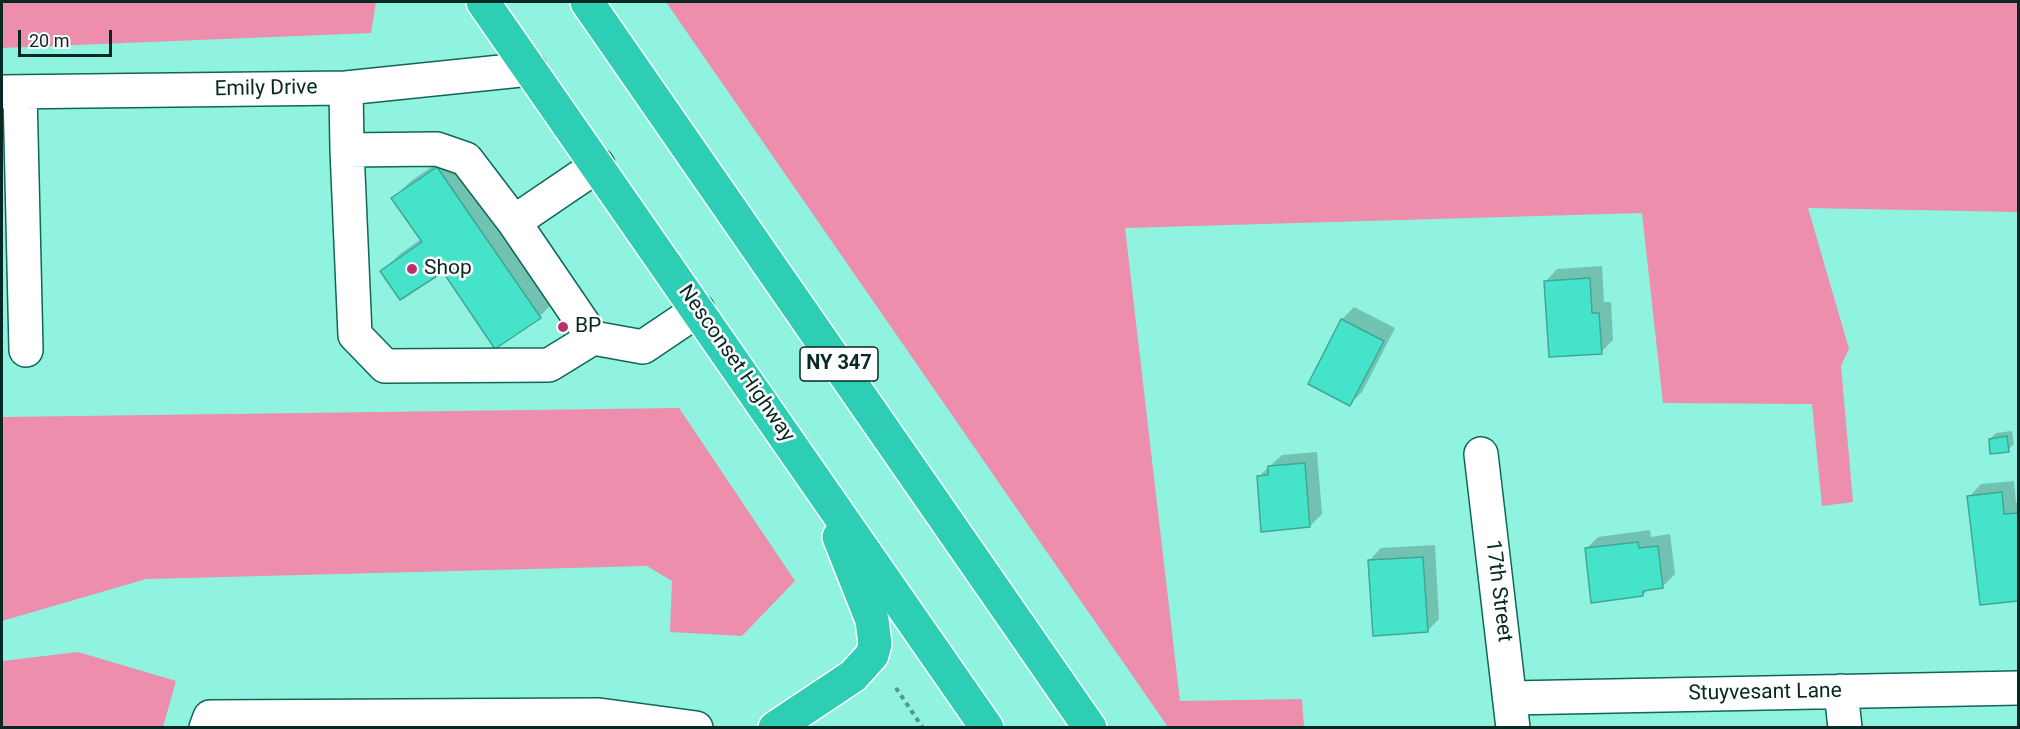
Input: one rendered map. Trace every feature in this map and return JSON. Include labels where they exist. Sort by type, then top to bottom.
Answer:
[{"type":"highway","name":"Nesconset Highway","points":[[483,2],[987,728]]},
{"type":"highway","name":"NY 347","points":[[587,2],[1090,728]]},
{"type":"highway","points":[[775,728],[853,676],[872,655],[875,644],[872,620],[817,483]]},
{"type":"street","name":"Emily Drive","points":[[11,92],[346,88],[530,69]]},
{"type":"street","points":[[346,88],[355,335],[385,366],[549,365],[593,339],[643,347],[698,310]]},
{"type":"street","points":[[11,92],[27,350]]},
{"type":"street","points":[[347,150],[437,148],[466,159],[514,222],[593,339]]},
{"type":"street","points":[[514,222],[598,165]]},
{"type":"street","name":"17th Street","points":[[1481,454],[1512,713]]},
{"type":"street","name":"Stuyvesant Lane","points":[[1512,713],[1841,691],[2019,688]]},
{"type":"street","points":[[1841,691],[1845,728]]},
{"type":"street","points":[[206,728],[210,717],[578,715],[599,715],[694,727]]},
{"type":"path","points":[[896,688],[924,728]]},
{"type":"shaded area","points":[[2,2],[376,2],[371,33],[2,48]]},
{"type":"shaded area","points":[[666,2],[2018,2],[2018,212],[1808,208],[1849,349],[1841,366],[1853,502],[1822,506],[1812,404],[1663,403],[1642,213],[1125,228],[1180,701],[1302,699],[1304,727],[1168,727]]},
{"type":"shaded area","points":[[679,408],[795,581],[742,636],[670,632],[672,581],[647,566],[146,579],[2,621],[2,417]]},
{"type":"shaded area","points":[[78,652],[176,681],[163,727],[2,727],[2,661]]},
{"type":"building","points":[[437,167],[541,318],[495,349],[443,272],[400,300],[380,271],[422,242],[391,198]]},
{"type":"building","points":[[1590,278],[1592,313],[1599,313],[1602,354],[1549,357],[1544,281]]},
{"type":"building","points":[[1341,319],[1384,341],[1350,406],[1308,384]]},
{"type":"building","points":[[2007,436],[2009,452],[1990,454],[1989,439]]},
{"type":"building","points":[[1305,463],[1310,527],[1261,532],[1257,476],[1268,475],[1268,466]]},
{"type":"building","points":[[2002,492],[2004,514],[2018,513],[2018,601],[1980,605],[1967,496]]},
{"type":"building","points":[[1638,542],[1639,548],[1658,546],[1663,588],[1643,591],[1643,596],[1591,603],[1585,548]]},
{"type":"building","points":[[1423,557],[1428,632],[1373,636],[1368,560]]},
{"type":"place","name":"Shop","points":[[412,269]]},
{"type":"place","name":"BP","points":[[563,327]]}]
